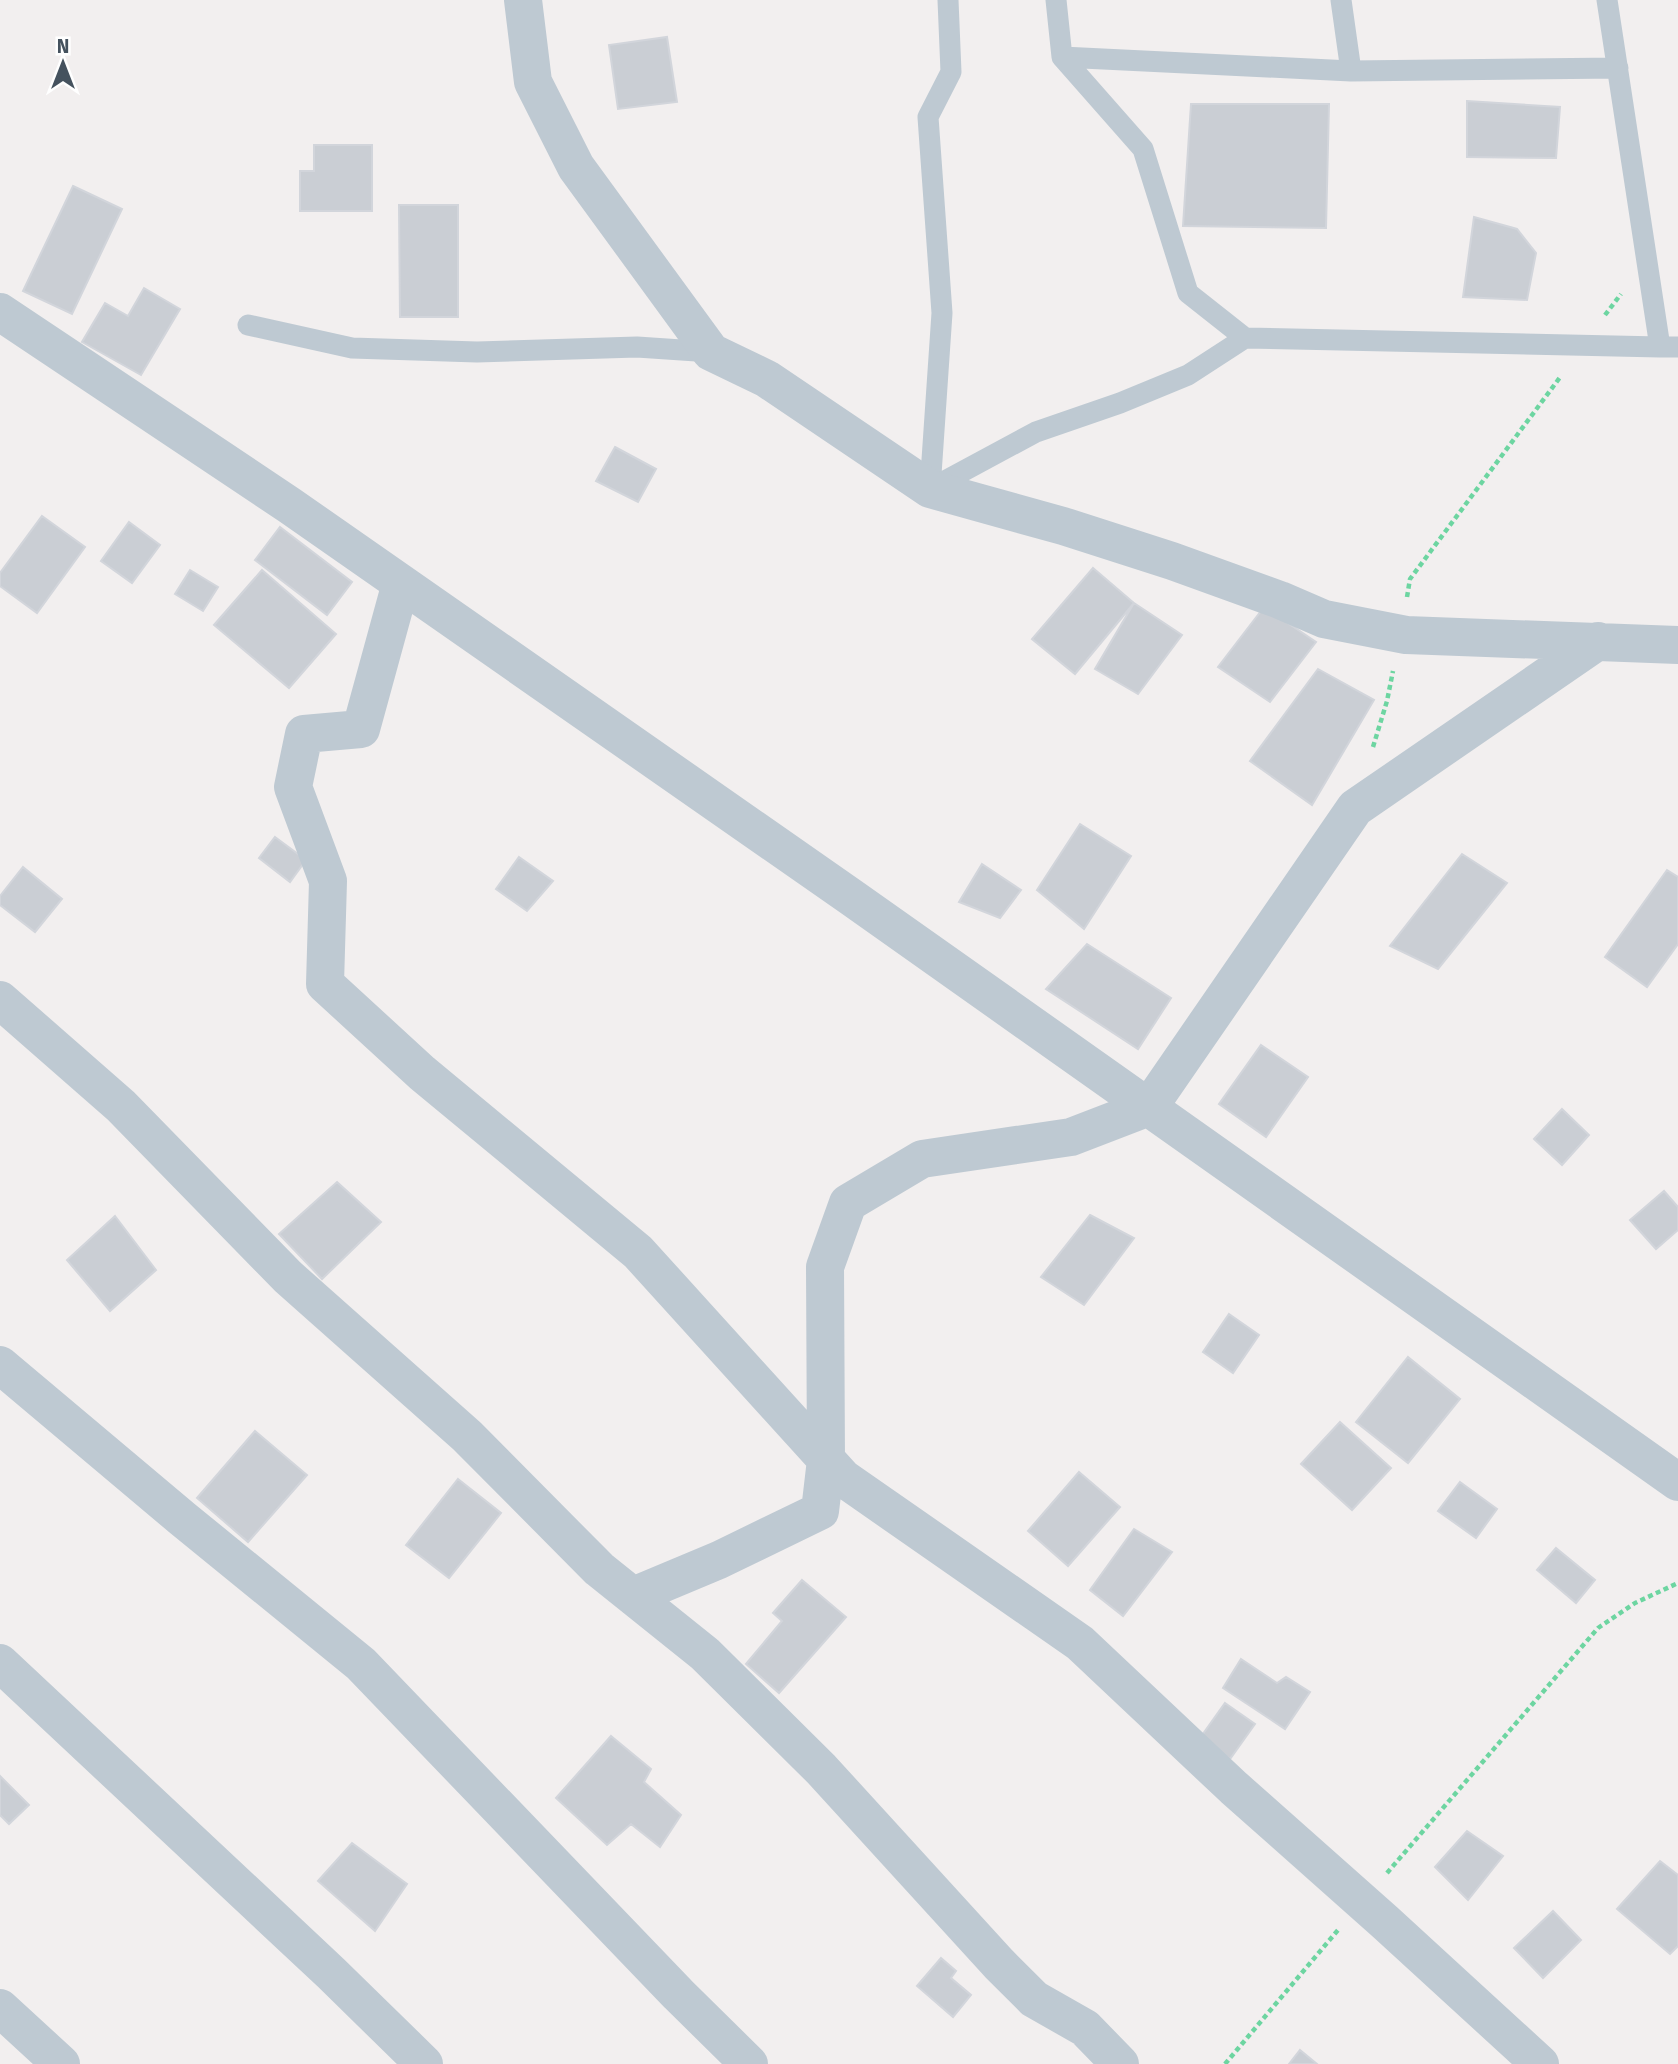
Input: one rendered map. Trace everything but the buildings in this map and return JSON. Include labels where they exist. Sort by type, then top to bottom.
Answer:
[{"type":"street","points":[[523,0],[533,82],[576,167],[711,352],[767,379],[930,489],[1063,526],[1172,561],[1324,619],[1400,634],[1678,645]]},
{"type":"street","points":[[0,312],[401,583],[1149,1107],[1678,1482]]},
{"type":"street","points":[[401,583],[361,729],[304,734],[293,787],[328,881],[325,984],[422,1073],[638,1252],[843,1478],[1080,1643],[1234,1788],[1540,2064]]},
{"type":"street","points":[[633,1596],[719,1560],[820,1511],[826,1460],[825,1267],[848,1203],[922,1158],[1072,1137],[1149,1107],[1355,808],[1598,641]]},
{"type":"street","points":[[0,1000],[121,1106],[288,1278],[467,1436],[599,1569],[705,1654],[821,1769],[1034,1999],[1085,2028],[1119,2064]]},
{"type":"street","points":[[0,1365],[361,1664],[678,1994],[749,2064]]},
{"type":"street","points":[[0,1664],[331,1973],[424,2064]]},
{"type":"street","points":[[0,2008],[61,2064]]},
{"type":"lane","points":[[930,489],[942,313],[928,117],[951,72],[948,0]]},
{"type":"lane","points":[[1056,0],[1062,57],[1143,149],[1188,293],[1245,338]]},
{"type":"lane","points":[[1341,0],[1350,71]]},
{"type":"lane","points":[[930,489],[1036,432],[1120,403],[1188,375],[1245,338],[1669,347],[1647,259],[1608,0]]},
{"type":"lane","points":[[1062,57],[1350,71],[1618,68]]},
{"type":"lane","points":[[248,325],[352,348],[477,352],[637,347],[711,352]]},
{"type":"path","points":[[1373,749],[1387,701],[1410,579],[1647,259]]},
{"type":"path","points":[[1225,2064],[1598,1628],[1635,1603],[1678,1583]]}]
